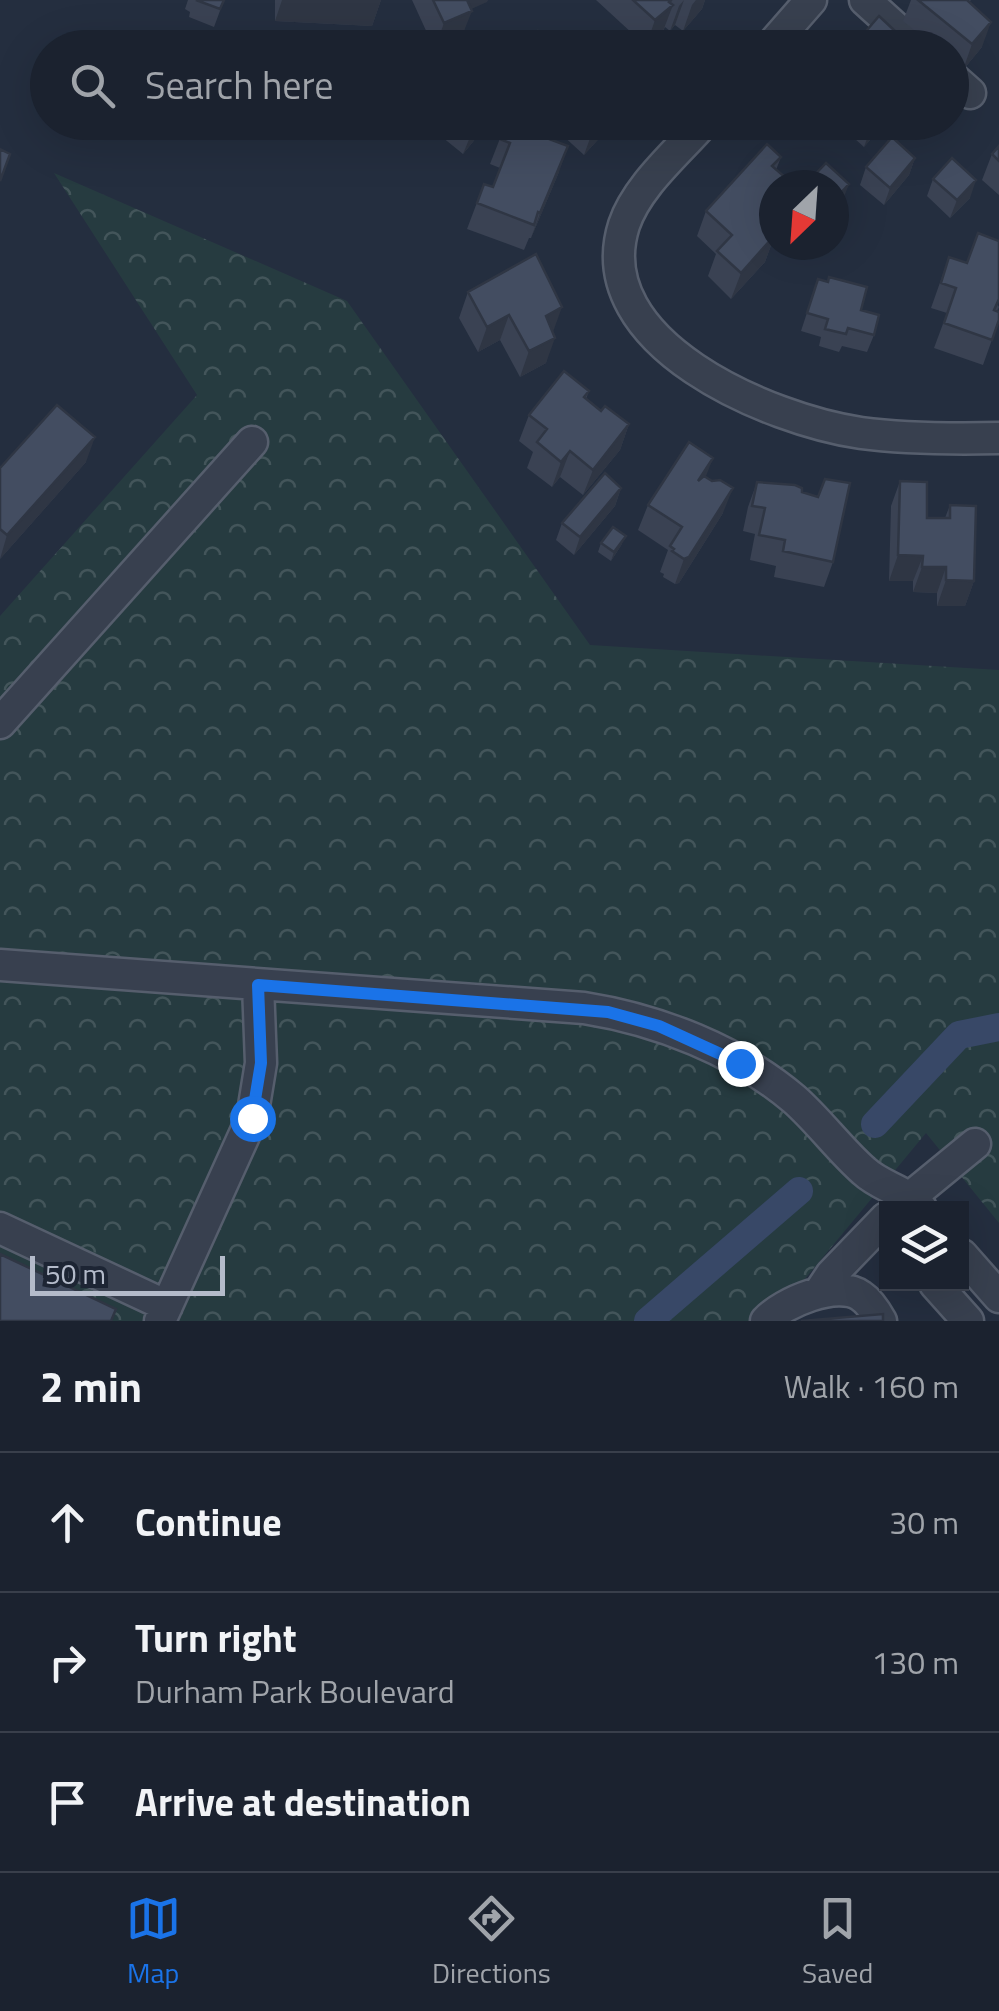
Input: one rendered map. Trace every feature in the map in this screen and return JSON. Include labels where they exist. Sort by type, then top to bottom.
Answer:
[{"type":"street","points":[[785,30],[811,0]]},
{"type":"street","points":[[865,0],[898,30]]},
{"type":"street","points":[[688,140],[635,202],[622,231],[624,282],[636,312],[655,337],[694,368],[728,388],[764,406],[812,422],[862,433],[999,438]]},
{"type":"street","points":[[0,723],[252,442]]},
{"type":"street","points":[[0,966],[584,1008],[659,1026],[713,1048],[782,1090],[867,1174],[887,1201]]},
{"type":"street","points":[[0,1228],[164,1314],[252,1118],[261,1063],[258,985]]},
{"type":"street","points":[[911,1201],[975,1144]]},
{"type":"street","points":[[819,1293],[831,1276],[879,1231]]},
{"type":"street","points":[[969,1263],[999,1297]]},
{"type":"street","points":[[941,1291],[968,1321]]},
{"type":"street","points":[[766,1321],[788,1302],[819,1293],[852,1292],[862,1296],[882,1321]]},
{"type":"green space","points":[[54,173],[347,301],[590,645],[999,670],[999,1223],[926,1133],[770,1321],[0,1321],[0,616],[197,395]]},
{"type":"building","points":[[196,0],[224,0],[220,9]]},
{"type":"building","points":[[433,0],[467,0],[472,11],[444,23]]},
{"type":"building","points":[[633,0],[671,0],[673,5],[655,20]]},
{"type":"building","points":[[918,0],[967,0],[991,22],[972,44],[969,30],[955,30]]},
{"type":"building","points":[[879,16],[894,30],[867,30]]},
{"type":"building","points":[[502,140],[552,140],[568,146],[534,225],[477,203],[484,184],[493,187],[510,143]]},
{"type":"building","points":[[889,140],[895,140],[915,158],[890,188],[866,167]]},
{"type":"building","points":[[767,144],[781,157],[772,166],[777,170],[759,170],[759,253],[741,273],[717,251],[732,235],[706,211]]},
{"type":"building","points":[[0,149],[10,154],[0,181]]},
{"type":"building","points":[[952,158],[976,180],[957,200],[933,179]]},
{"type":"building","points":[[978,233],[999,241],[999,299],[994,310],[999,312],[999,320],[992,340],[944,323],[956,288],[941,283],[949,257],[967,263]]},
{"type":"building","points":[[536,254],[562,307],[546,316],[555,338],[529,351],[509,315],[487,327],[468,292]]},
{"type":"building","points":[[829,277],[867,287],[861,310],[879,315],[874,335],[848,328],[846,334],[825,329],[828,319],[807,313],[818,279],[828,282]]},
{"type":"building","points":[[564,371],[589,391],[584,397],[601,411],[605,406],[629,424],[593,470],[570,451],[561,462],[537,442],[547,429],[529,415]]},
{"type":"building","points":[[57,405],[95,437],[7,535],[0,529],[0,468]]},
{"type":"building","points":[[689,442],[713,458],[698,481],[704,476],[733,488],[684,559],[670,546],[682,527],[648,505]]},
{"type":"building","points":[[605,473],[621,488],[580,537],[562,523]]},
{"type":"building","points":[[825,479],[850,483],[833,562],[783,551],[785,540],[759,535],[765,508],[752,506],[757,482],[795,485],[818,497]]},
{"type":"building","points":[[900,481],[927,482],[927,518],[950,518],[950,505],[976,506],[974,581],[946,580],[946,567],[922,567],[923,556],[898,555]]},
{"type":"building","points":[[613,527],[626,536],[614,552],[601,543]]},
{"type":"building","points":[[0,1254],[116,1309],[111,1321],[0,1321]]},
{"type":"building","points":[[883,1314],[883,1321],[801,1321]]},
{"type":"waterway","points":[[875,1124],[959,1035],[999,1027]]},
{"type":"waterway","points":[[648,1321],[799,1191]]},
{"type":"route","points":[[252,1118],[261,1063],[258,985],[584,1008],[659,1026],[740,1063]]}]
